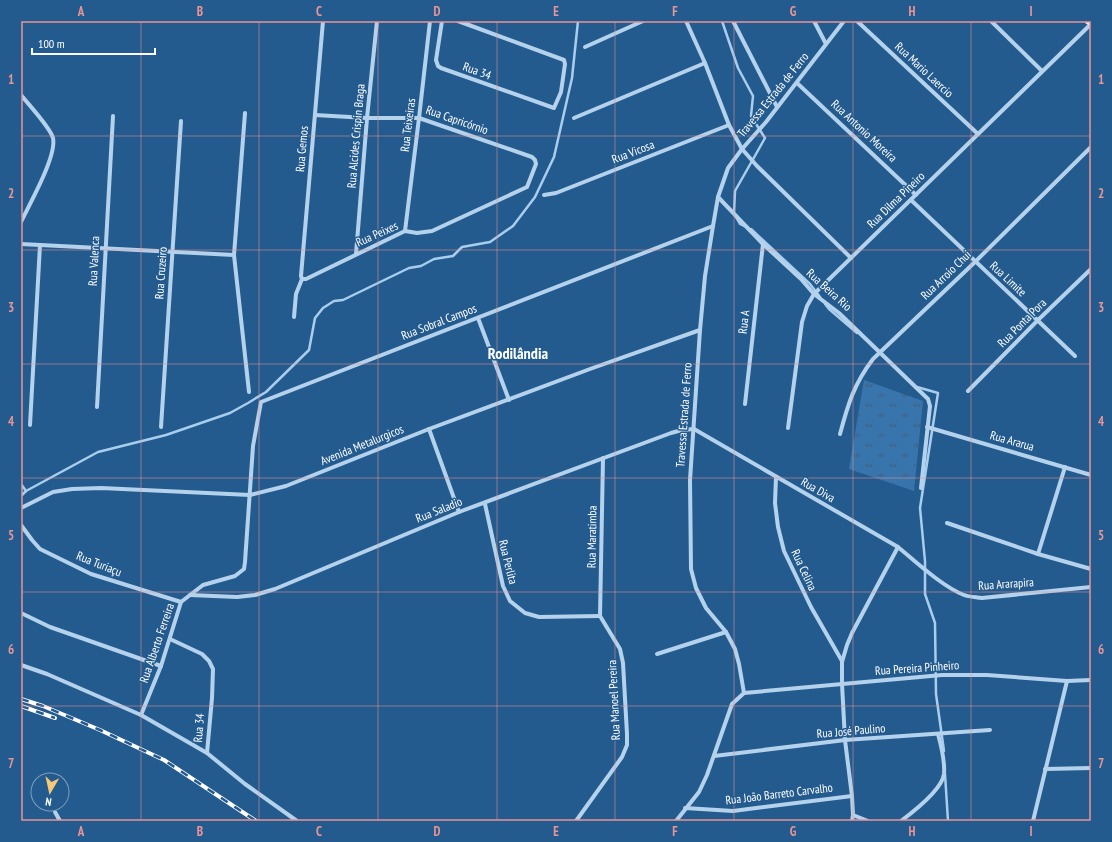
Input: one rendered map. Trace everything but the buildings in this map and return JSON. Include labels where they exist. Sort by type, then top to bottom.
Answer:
[{"type":"street","name":"Rua Gemos","points":[[294,317],[296,294],[302,279],[301,276],[323,21]]},
{"type":"street","name":"Rua Alcides Crispin Braga","points":[[356,254],[367,118],[377,21]]},
{"type":"street","name":"Rua Teixeiras","points":[[405,231],[420,118],[430,21]]},
{"type":"street","name":"Rua 34","points":[[442,21],[436,60],[438,66],[554,108],[561,92],[565,62],[458,21]]},
{"type":"street","points":[[585,47],[644,21]]},
{"type":"street","points":[[686,21],[705,63],[729,125],[743,151],[851,258]]},
{"type":"street","points":[[733,21],[778,107]]},
{"type":"street","points":[[814,21],[826,44]]},
{"type":"street","name":"Travessa Estrada de Ferro","points":[[744,693],[735,649],[726,632],[706,608],[696,588],[691,569],[690,480],[705,276],[718,197],[728,168],[797,83],[844,21]]},
{"type":"street","name":"Rua Mario Laercio","points":[[857,21],[978,134]]},
{"type":"street","points":[[991,21],[1042,71]]},
{"type":"street","name":"Rua Dilma Pineiro","points":[[788,428],[802,322],[807,306],[815,294],[1090,22]]},
{"type":"street","points":[[574,118],[705,63]]},
{"type":"street","name":"Rua Antonio Moreira","points":[[797,83],[916,195]]},
{"type":"street","points":[[21,96],[48,128],[53,137],[53,149],[50,160],[21,222]]},
{"type":"street","points":[[245,113],[234,255],[248,392]]},
{"type":"street","name":"Rua Valenca","points":[[97,407],[113,116]]},
{"type":"street","name":"Rua Capricórnio","points":[[315,116],[420,118],[532,157],[536,164],[527,187]]},
{"type":"street","name":"Rua Cruzeiro","points":[[161,427],[181,121]]},
{"type":"street","name":"Rua Vicosa","points":[[544,195],[556,193],[729,125]]},
{"type":"street","name":"Rua Arroio Chui","points":[[840,434],[854,390],[862,374],[880,352],[975,262],[1091,147]]},
{"type":"street","name":"Rua Peixes","points":[[302,279],[306,279],[405,231],[417,233],[432,231],[527,187]]},
{"type":"street","name":"Rua Beira Rio","points":[[718,197],[763,244],[815,294],[839,313],[928,400],[930,406],[921,488]]},
{"type":"street","name":"Rua Limite","points":[[911,200],[1075,356]]},
{"type":"street","name":"Rua Sobral Campos","points":[[250,495],[253,446],[261,402],[713,226]]},
{"type":"street","points":[[21,244],[234,255]]},
{"type":"street","name":"Rua A","points":[[745,404],[763,244]]},
{"type":"street","points":[[30,425],[40,245]]},
{"type":"street","name":"Rua Ponta Pora","points":[[968,391],[1091,269]]},
{"type":"street","points":[[478,318],[509,400]]},
{"type":"street","name":"Avenida Metalurgicos","points":[[21,508],[53,492],[72,489],[101,488],[250,495],[286,486],[429,429],[700,330]]},
{"type":"street","name":"Rua Ararua","points":[[928,427],[1091,475]]},
{"type":"street","points":[[429,429],[459,512]]},
{"type":"street","name":"Rua Saladio","points":[[190,596],[237,597],[255,595],[275,589],[459,512],[485,504],[671,433],[694,429]]},
{"type":"street","name":"Rua Diva","points":[[694,429],[898,547],[919,565],[930,572]]},
{"type":"street","name":"Rua Maratimba","points":[[600,616],[603,458]]},
{"type":"street","points":[[1038,554],[1065,467]]},
{"type":"street","name":"Rua Celina","points":[[776,477],[775,503],[778,527],[784,552],[811,607],[842,662]]},
{"type":"street","name":"Rua Alberto Ferreira","points":[[141,716],[161,666],[181,602],[203,585],[235,576],[244,569],[250,495]]},
{"type":"street","name":"Rua Perlita","points":[[485,504],[503,586],[510,601],[524,613],[539,617],[600,616]]},
{"type":"street","points":[[947,523],[1038,554],[1091,569]]},
{"type":"street","name":"Rua Turiaçu","points":[[21,525],[40,549],[91,574],[181,602]]},
{"type":"street","points":[[852,821],[852,796],[845,740],[842,662],[852,632],[898,547]]},
{"type":"street","name":"Rua Ararapira","points":[[930,572],[955,590],[965,595],[982,598],[1091,587]]},
{"type":"street","points":[[21,613],[50,627],[161,666]]},
{"type":"street","name":"Rua Manoel Pereira","points":[[576,821],[622,757],[627,745],[623,663],[620,649],[600,616]]},
{"type":"street","points":[[658,654],[726,632]]},
{"type":"street","name":"Rua 34","points":[[170,639],[202,654],[209,661],[212,668],[212,698],[207,753],[245,784],[297,821]]},
{"type":"street","points":[[21,665],[47,674],[141,716],[207,753]]},
{"type":"street","name":"Rua Pereira Pinheiro","points":[[744,693],[942,675],[987,675],[1068,681],[1091,680]]},
{"type":"street","points":[[1033,821],[1068,681]]},
{"type":"street","points":[[676,821],[699,792],[707,775],[732,704],[744,693]]},
{"type":"street","name":"Rua José Paulino","points":[[714,756],[845,740],[990,730]]},
{"type":"street","points":[[901,821],[923,804],[942,780],[944,774],[939,734]]},
{"type":"street","points":[[1045,769],[1091,768]]},
{"type":"street","name":"Rua João Barreto Carvalho","points":[[685,808],[733,812],[852,796]]},
{"type":"street","points":[[55,812],[60,821]]},
{"type":"street","points":[[853,815],[868,821]]},
{"type":"green space","points":[[864,380],[923,401],[914,491],[849,469]]},
{"type":"waterway","points":[[21,496],[26,491],[98,452],[166,435],[230,413],[266,392],[309,350],[315,318],[323,308],[334,301],[343,300],[409,268],[421,266],[434,259],[453,256],[462,247],[490,242],[513,226],[535,197],[554,157],[572,78],[578,21]]},
{"type":"waterway","points":[[722,21],[738,68],[753,96],[751,116],[765,138],[735,191],[734,213]]},
{"type":"waterway","points":[[736,217],[740,224],[744,226]]},
{"type":"waterway","points":[[751,229],[810,284],[820,297]]},
{"type":"waterway","points":[[825,304],[857,333]]},
{"type":"waterway","points":[[917,387],[938,393],[920,508],[925,561],[925,594],[935,623],[936,694],[944,751]]},
{"type":"waterway","points":[[21,484],[26,491]]},
{"type":"waterway","points":[[945,774],[948,821]]},
{"type":"railway","points":[[21,699],[43,706],[100,730],[164,760],[256,821]]},
{"type":"railway","points":[[21,706],[55,718]]},
{"type":"district","name":"Rodilândia","points":[[518,353]]}]
